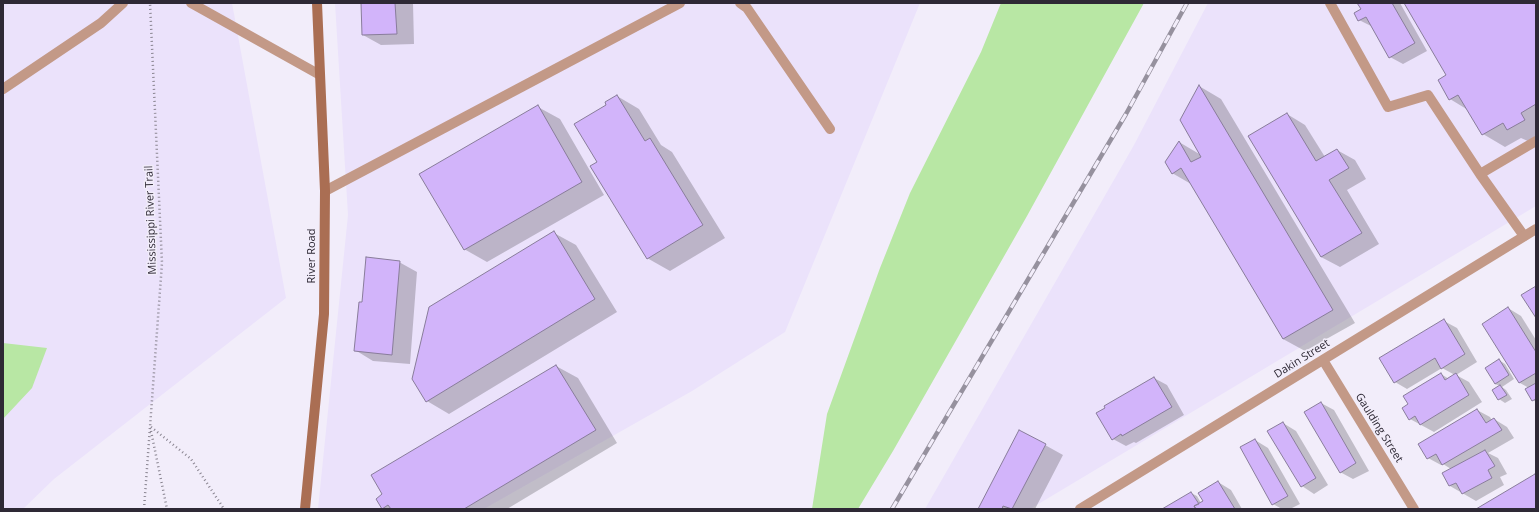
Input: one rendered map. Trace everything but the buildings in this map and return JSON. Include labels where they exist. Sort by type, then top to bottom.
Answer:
[{"type":"main road","name":"River Road","points":[[306,509],[324,314],[325,191],[317,3]]},
{"type":"street","points":[[3,89],[101,23],[124,3]]},
{"type":"street","points":[[191,3],[320,75]]},
{"type":"street","points":[[325,191],[680,3]]},
{"type":"street","points":[[740,3],[747,8],[830,129]]},
{"type":"street","points":[[1330,3],[1388,107],[1428,94],[1480,174],[1524,236]]},
{"type":"street","points":[[1480,174],[1536,141]]},
{"type":"street","name":"Dakin Street","points":[[1080,509],[1536,229]]},
{"type":"street","name":"Gaulding Street","points":[[1323,360],[1414,509]]},
{"type":"path","name":"Mississippi River Trail","points":[[144,509],[162,263],[150,3]]},
{"type":"path","points":[[150,426],[167,509]]},
{"type":"path","points":[[150,426],[191,459],[224,509]]},
{"type":"shaded area","points":[[3,3],[232,3],[286,298],[54,479],[23,509],[3,509]]},
{"type":"shaded area","points":[[335,3],[920,3],[785,332],[692,391],[484,509],[318,509],[348,215]]},
{"type":"shaded area","points":[[1208,3],[1536,3],[1536,206],[1030,509],[925,509],[1134,145]]},
{"type":"green space","points":[[1001,3],[1144,3],[1027,216],[893,451],[858,509],[812,509],[827,414],[880,268],[910,193],[981,52]]},
{"type":"green space","points":[[3,343],[47,348],[32,388],[3,419]]},
{"type":"railway","points":[[892,509],[1126,114],[1187,3]]}]
